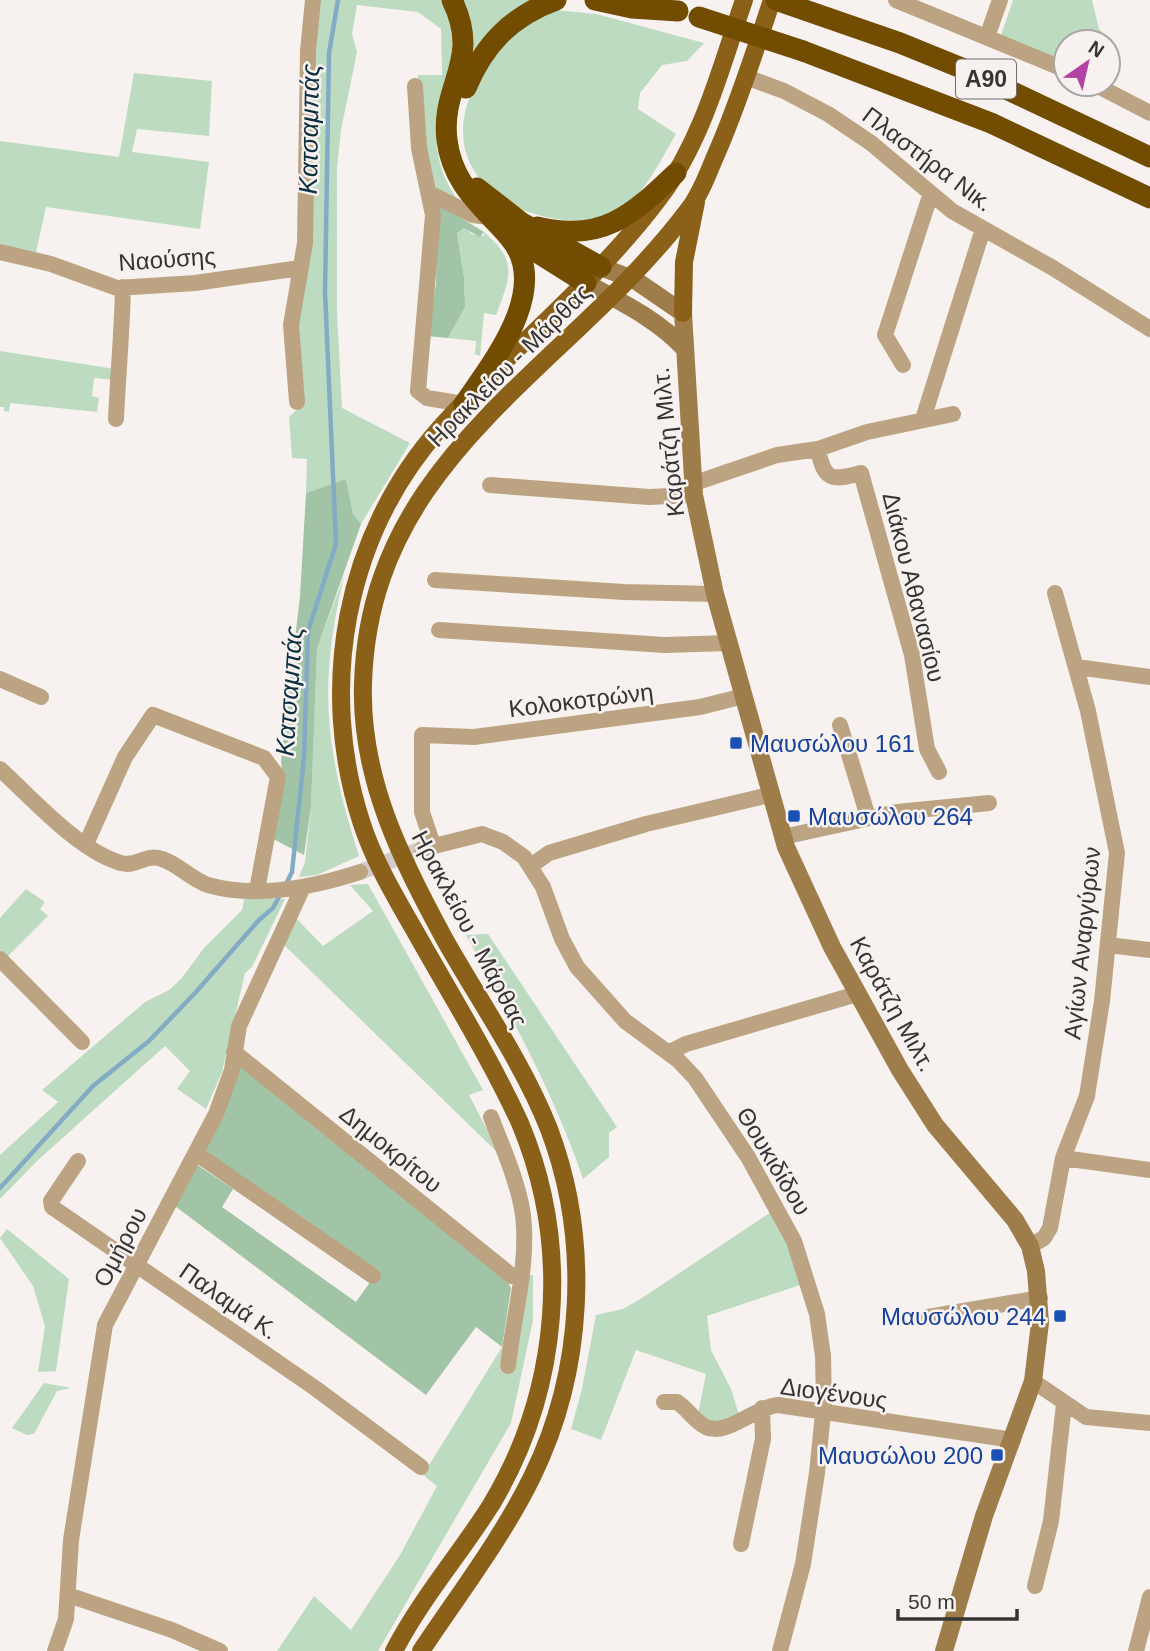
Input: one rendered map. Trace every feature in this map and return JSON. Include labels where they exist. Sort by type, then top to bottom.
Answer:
[{"type":"highway","points":[[452,0],[462,25],[465,47],[450,103],[447,140],[459,179],[504,224],[586,283]]},
{"type":"highway","points":[[464,404],[505,343],[518,315],[523,264],[504,224],[472,180],[459,150],[457,121],[469,82],[492,41],[523,16],[556,0]]},
{"type":"highway","points":[[595,0],[632,8],[678,11]]},
{"type":"highway","name":"Α90","points":[[644,0],[803,51],[991,122],[1150,198]]},
{"type":"highway","name":"Α90","points":[[774,0],[901,43],[989,80],[1150,157]]},
{"type":"highway","points":[[504,224],[560,231],[603,228],[631,214],[676,173]]},
{"type":"highway","points":[[504,224],[601,267]]},
{"type":"main road","name":"Ηρακλείου - Μάρθας","points":[[394,1651],[489,1507],[520,1450],[536,1406],[546,1361],[553,1285],[547,1210],[525,1135],[507,1094],[371,848],[355,801],[343,736],[340,691],[343,650],[351,603],[368,545],[386,506],[438,430],[601,267],[649,212],[676,173],[701,124],[744,0]]},
{"type":"main road","points":[[683,313],[684,262],[697,197],[774,0]]},
{"type":"main road","name":"Ηρακλείου - Μάρθας","points":[[421,1651],[521,1498],[553,1426],[574,1333],[574,1244],[564,1179],[539,1108],[413,881],[384,815],[374,782],[365,722],[366,647],[376,598],[389,560],[405,520],[423,491],[491,413],[631,278],[697,197]]},
{"type":"street","points":[[297,402],[291,326],[305,243],[308,51],[313,0]]},
{"type":"street","points":[[896,0],[1052,65]]},
{"type":"street","points":[[987,37],[1000,0]]},
{"type":"street","name":"Πλαστήρα Νικ.","points":[[746,77],[805,101],[840,121],[871,143],[930,195],[1150,329]]},
{"type":"street","points":[[415,86],[419,148],[431,194],[433,215],[418,391],[427,398],[464,404]]},
{"type":"street","points":[[1121,98],[1150,113]]},
{"type":"street","points":[[431,194],[473,215],[504,224]]},
{"type":"street","points":[[903,365],[885,335],[930,195]]},
{"type":"street","points":[[923,419],[983,229]]},
{"type":"street","name":"Ναούσης","points":[[0,252],[51,264],[111,287],[195,283],[300,268]]},
{"type":"street","points":[[601,267],[631,278],[683,313]]},
{"type":"street","points":[[586,283],[668,332],[684,348]]},
{"type":"street","points":[[116,419],[122,363],[123,287]]},
{"type":"street","name":"Καράτζη Μιλτ.","points":[[683,313],[693,489],[715,594],[769,795],[783,837],[808,898],[858,994],[928,1114],[1015,1220],[1030,1246],[1040,1298],[1039,1336],[1033,1381],[977,1538],[944,1651]]},
{"type":"street","points":[[490,485],[649,497],[693,489],[778,454],[818,449],[867,432],[953,414]]},
{"type":"street","name":"Διάκου Αθανασίου","points":[[818,449],[822,468],[828,476],[841,479],[861,473],[912,655],[927,749],[939,772]]},
{"type":"street","points":[[435,580],[614,592],[715,594]]},
{"type":"street","name":"Αγίων Αναργύρων","points":[[1030,1246],[1044,1238],[1050,1228],[1063,1158],[1087,1096],[1116,874],[1116,839],[1077,667],[1055,593]]},
{"type":"street","points":[[439,630],[664,645],[729,643]]},
{"type":"street","points":[[1077,667],[1150,677]]},
{"type":"street","points":[[0,679],[41,697]]},
{"type":"street","name":"Κολοκοτρώνη","points":[[422,736],[474,737],[516,732],[700,707],[744,696]]},
{"type":"street","points":[[86,844],[125,757],[150,716],[264,758],[271,764],[278,777],[262,890]]},
{"type":"street","points":[[840,724],[868,817]]},
{"type":"street","name":"Θουκιδίδου","points":[[422,736],[422,812],[428,847],[470,835],[489,835],[510,846],[532,865],[562,939],[577,967],[615,1012],[668,1053],[695,1078],[735,1138],[794,1241],[817,1314],[823,1367],[823,1412],[803,1564],[780,1651]]},
{"type":"street","points":[[0,769],[86,844],[107,858],[124,864],[147,857],[158,858],[206,884],[262,890],[298,888],[360,872]]},
{"type":"street","points":[[532,865],[550,853],[586,842],[769,795]]},
{"type":"street","points":[[783,837],[868,817],[989,803]]},
{"type":"street","name":"Ομήρου","points":[[55,1651],[66,1619],[71,1540],[103,1333],[197,1154],[224,1093],[239,1026],[298,888]]},
{"type":"street","points":[[1108,945],[1150,950]]},
{"type":"street","points":[[0,960],[82,1042]]},
{"type":"street","points":[[668,1053],[697,1040],[858,994]]},
{"type":"street","name":"Δημοκρίτου","points":[[234,1052],[512,1276],[520,1278]]},
{"type":"street","points":[[491,1117],[516,1182],[523,1217],[520,1278],[508,1366]]},
{"type":"street","points":[[197,1154],[373,1276]]},
{"type":"street","points":[[1063,1158],[1150,1170]]},
{"type":"street","name":"Παλαμά Κ.","points":[[78,1161],[51,1204],[315,1388],[421,1467]]},
{"type":"street","points":[[928,1317],[1040,1298]]},
{"type":"street","points":[[1033,1381],[1045,1386],[1064,1404],[1091,1419],[1150,1423]]},
{"type":"street","name":"Διογένους","points":[[664,1402],[677,1402],[703,1426],[713,1430],[726,1428],[762,1408],[778,1405],[1013,1440]]},
{"type":"street","points":[[1035,1586],[1051,1521],[1064,1404]]},
{"type":"street","points":[[741,1544],[762,1439],[762,1408]]},
{"type":"street","points":[[68,1595],[172,1630],[220,1651]]},
{"type":"street","points":[[1136,1651],[1150,1597]]},
{"type":"green space","points":[[317,0],[441,0],[450,20],[452,41],[437,142],[443,173],[458,201],[438,191],[432,183],[424,154],[420,118],[418,75],[442,75],[441,29],[418,12],[357,5],[352,34],[357,52],[341,130],[337,168],[337,313],[342,408],[410,443],[361,524],[353,514],[346,479],[306,493],[307,459],[292,458],[289,417],[299,408],[294,348]]},
{"type":"green space","points":[[462,0],[529,0],[530,4],[473,53],[472,33]]},
{"type":"green space","points":[[1013,0],[1092,0],[1099,28],[1052,28],[1052,57],[1001,35]]},
{"type":"green space","points":[[556,10],[596,14],[704,43],[687,61],[662,65],[640,93],[638,109],[676,134],[648,180],[627,204],[609,214],[588,219],[565,220],[520,209],[484,184],[472,167],[465,148],[463,129],[466,109],[482,72],[494,55],[522,27]]},
{"type":"green space","points":[[134,73],[212,81],[209,136],[137,129],[132,152],[209,162],[200,229],[46,207],[35,257],[0,244],[0,141],[119,157]]},
{"type":"green space","points":[[438,204],[484,232],[480,237],[464,228],[457,233],[464,277],[465,307],[448,338],[427,336],[436,284]]},
{"type":"green space","points":[[464,227],[472,234],[484,236],[484,232],[495,242],[507,261],[508,279],[496,315],[484,313],[480,356],[475,354],[476,341],[448,338],[465,307],[464,277],[457,233]]},
{"type":"green space","points":[[0,351],[115,369],[114,380],[94,378],[92,396],[99,398],[97,412],[10,403],[9,412],[4,411],[4,407],[0,407]]},
{"type":"green space","points":[[346,479],[353,514],[361,524],[317,649],[311,807],[304,855],[273,839],[283,788],[281,760],[300,596],[306,493]]},
{"type":"green space","points":[[344,576],[331,651],[329,717],[339,783],[359,856],[317,875],[299,877],[305,862],[311,807],[317,649]]},
{"type":"green space","points":[[368,884],[483,1090],[469,1095],[500,1155],[281,942],[294,916],[323,946],[373,911],[350,885]]},
{"type":"green space","points":[[26,889],[45,902],[40,909],[48,916],[7,957],[0,950],[0,918]]},
{"type":"green space","points":[[245,896],[285,899],[252,967],[245,973],[222,1072],[206,1109],[177,1089],[190,1071],[165,1046],[38,1160],[0,1199],[0,1155],[58,1102],[42,1090],[145,1002],[169,990],[181,979],[204,948],[242,910]]},
{"type":"green space","points":[[488,934],[617,1127],[609,1133],[609,1157],[583,1179],[545,1085],[466,935]]},
{"type":"green space","points":[[240,1064],[506,1278],[511,1288],[502,1347],[476,1327],[426,1395],[175,1206],[196,1164],[233,1189],[222,1207],[356,1302],[375,1275],[204,1151]]},
{"type":"green space","points":[[771,1212],[786,1239],[803,1284],[707,1316],[711,1350],[731,1389],[739,1415],[717,1425],[698,1414],[706,1374],[636,1350],[601,1440],[571,1429],[582,1389],[596,1315],[623,1309],[642,1298]]},
{"type":"green space","points":[[7,1229],[69,1279],[56,1371],[38,1372],[45,1326],[33,1286],[0,1238]]},
{"type":"green space","points":[[528,1275],[533,1275],[533,1320],[511,1423],[378,1651],[277,1651],[314,1596],[351,1630],[400,1555],[437,1486],[423,1475],[502,1347],[500,1370],[512,1370]]},
{"type":"green space","points":[[44,1383],[71,1388],[57,1391],[34,1434],[27,1435],[12,1428]]},
{"type":"waterway","name":"Κατσαμπάς","points":[[285,886],[292,872],[304,757],[308,631],[336,544],[325,292],[329,53],[338,0]]},
{"type":"waterway","name":"Κατσαμπάς","points":[[0,1188],[93,1086],[149,1041],[195,993],[259,920],[273,908],[281,893]]},
{"type":"tunnel","points":[[360,872],[422,849]]},
{"type":"place","name":"Μαυσώλου 161","points":[[736,743]]},
{"type":"place","name":"Μαυσώλου 264","points":[[794,816]]},
{"type":"place","name":"Μαυσώλου 244","points":[[1060,1316]]},
{"type":"place","name":"Μαυσώλου 200","points":[[997,1455]]}]
